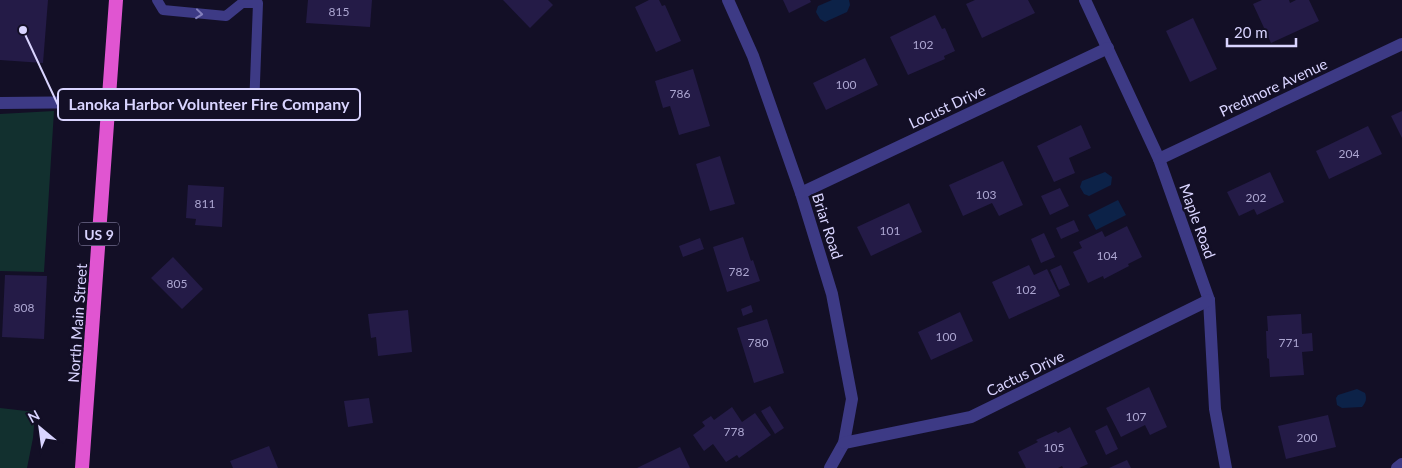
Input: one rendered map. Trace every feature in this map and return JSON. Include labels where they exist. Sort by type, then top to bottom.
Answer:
[{"type":"highway","name":"North Main Street","points":[[82,468],[116,0]]},
{"type":"street","name":"Briar Road","points":[[728,0],[753,56],[801,193],[832,294],[852,400],[844,444],[830,468]]},
{"type":"street","name":"Maple Road","points":[[1086,0],[1159,159],[1209,300],[1215,409],[1226,468]]},
{"type":"street","name":"Predmore Avenue","points":[[1159,159],[1402,44]]},
{"type":"street","name":"Locust Drive","points":[[801,193],[1108,48]]},
{"type":"street","points":[[0,103],[109,102]]},
{"type":"street","name":"Cactus Drive","points":[[844,444],[971,417],[1209,300]]},
{"type":"street","points":[[1397,468],[1402,464]]},
{"type":"lane","points":[[157,0],[163,10],[226,16],[241,2],[258,1],[254,108]]},
{"type":"green space","points":[[54,111],[44,272],[0,271],[0,114]]},
{"type":"green space","points":[[0,408],[35,412],[33,438],[27,468],[0,468]]},
{"type":"water","points":[[832,0],[849,0],[850,5],[847,12],[825,22],[820,19],[816,12],[818,6]]},
{"type":"water","points":[[1105,172],[1112,177],[1111,185],[1089,196],[1084,194],[1080,187],[1082,181]]},
{"type":"water","points":[[1118,200],[1126,215],[1096,230],[1088,215]]},
{"type":"water","points":[[1357,389],[1366,395],[1366,400],[1362,407],[1342,408],[1337,405],[1336,398],[1338,395]]},
{"type":"building","points":[[0,0],[48,0],[43,63],[0,60]]},
{"type":"building","points":[[308,0],[372,0],[370,27],[306,23]]},
{"type":"building","points":[[503,0],[548,0],[553,5],[530,28]]},
{"type":"building","points":[[649,0],[659,0],[662,6],[665,5],[681,41],[656,52],[635,7]]},
{"type":"building","points":[[783,0],[810,0],[811,2],[789,13]]},
{"type":"building","points":[[975,0],[1028,0],[1035,13],[982,38],[966,4]]},
{"type":"building","points":[[1262,0],[1289,0],[1290,3],[1296,0],[1309,0],[1319,21],[1271,43],[1253,4]]},
{"type":"building","points":[[935,15],[942,29],[945,28],[955,51],[944,56],[945,59],[908,75],[890,37]]},
{"type":"building","points":[[1193,18],[1217,69],[1190,82],[1166,31]]},
{"type":"building","points":[[865,58],[878,85],[826,110],[813,83]]},
{"type":"building","points":[[693,69],[710,126],[679,135],[670,106],[663,108],[655,81]]},
{"type":"building","points":[[1402,111],[1402,138],[1391,116]]},
{"type":"building","points":[[1081,125],[1091,148],[1069,158],[1075,173],[1054,182],[1037,146]]},
{"type":"building","points":[[1368,126],[1382,154],[1329,179],[1316,151]]},
{"type":"building","points":[[720,156],[735,204],[710,211],[696,164]]},
{"type":"building","points":[[1003,161],[1023,205],[999,216],[992,203],[963,216],[949,185]]},
{"type":"building","points":[[1270,172],[1284,202],[1257,215],[1254,209],[1239,216],[1227,192]]},
{"type":"building","points":[[188,185],[224,187],[222,227],[195,225],[196,219],[186,218]]},
{"type":"building","points":[[1060,188],[1069,206],[1050,215],[1041,196]]},
{"type":"building","points":[[909,203],[922,232],[871,256],[857,227]]},
{"type":"building","points":[[1074,220],[1079,231],[1061,239],[1056,228]]},
{"type":"building","points":[[1127,226],[1142,257],[1104,279],[1103,276],[1088,283],[1073,252],[1082,248],[1079,242],[1102,231],[1105,237]]},
{"type":"building","points":[[1044,233],[1055,257],[1041,263],[1031,239]]},
{"type":"building","points":[[743,237],[760,281],[727,292],[713,247]]},
{"type":"building","points":[[700,238],[704,249],[683,257],[679,246]]},
{"type":"building","points":[[173,257],[203,289],[182,309],[151,278]]},
{"type":"building","points":[[1029,265],[1034,275],[1047,269],[1060,296],[1009,319],[992,282]]},
{"type":"building","points":[[1061,265],[1070,285],[1059,290],[1050,270]]},
{"type":"building","points":[[5,275],[47,276],[44,339],[2,337]]},
{"type":"building","points":[[751,305],[753,312],[743,316],[741,309]]},
{"type":"building","points":[[408,310],[412,352],[378,356],[376,337],[371,338],[368,314]]},
{"type":"building","points":[[960,312],[973,341],[931,360],[918,332]]},
{"type":"building","points":[[1301,314],[1302,334],[1312,333],[1313,351],[1302,352],[1304,375],[1270,377],[1269,359],[1267,358],[1267,316]]},
{"type":"building","points":[[767,319],[784,373],[754,383],[737,328]]},
{"type":"building","points":[[1149,387],[1167,427],[1150,435],[1145,425],[1121,437],[1106,408]]},
{"type":"building","points":[[369,398],[373,423],[348,427],[344,401]]},
{"type":"building","points":[[770,406],[784,428],[775,434],[761,411]]},
{"type":"building","points":[[732,407],[742,422],[755,413],[771,435],[739,458],[737,455],[726,462],[713,444],[704,451],[693,435],[705,426],[702,422],[711,416],[714,420]]},
{"type":"building","points":[[1328,415],[1336,447],[1286,459],[1278,426]]},
{"type":"building","points":[[1107,425],[1118,449],[1106,455],[1095,431]]},
{"type":"building","points":[[1070,427],[1088,464],[1079,468],[1063,468],[1062,466],[1058,468],[1026,468],[1018,452],[1038,442],[1036,440]]},
{"type":"building","points":[[269,446],[278,468],[233,468],[230,461]]},
{"type":"building","points":[[680,447],[690,468],[637,468]]},
{"type":"building","points":[[1127,460],[1131,468],[1109,468]]},
{"type":"place","name":"Lanoka Harbor Volunteer Fire Company","points":[[23,30]]}]
